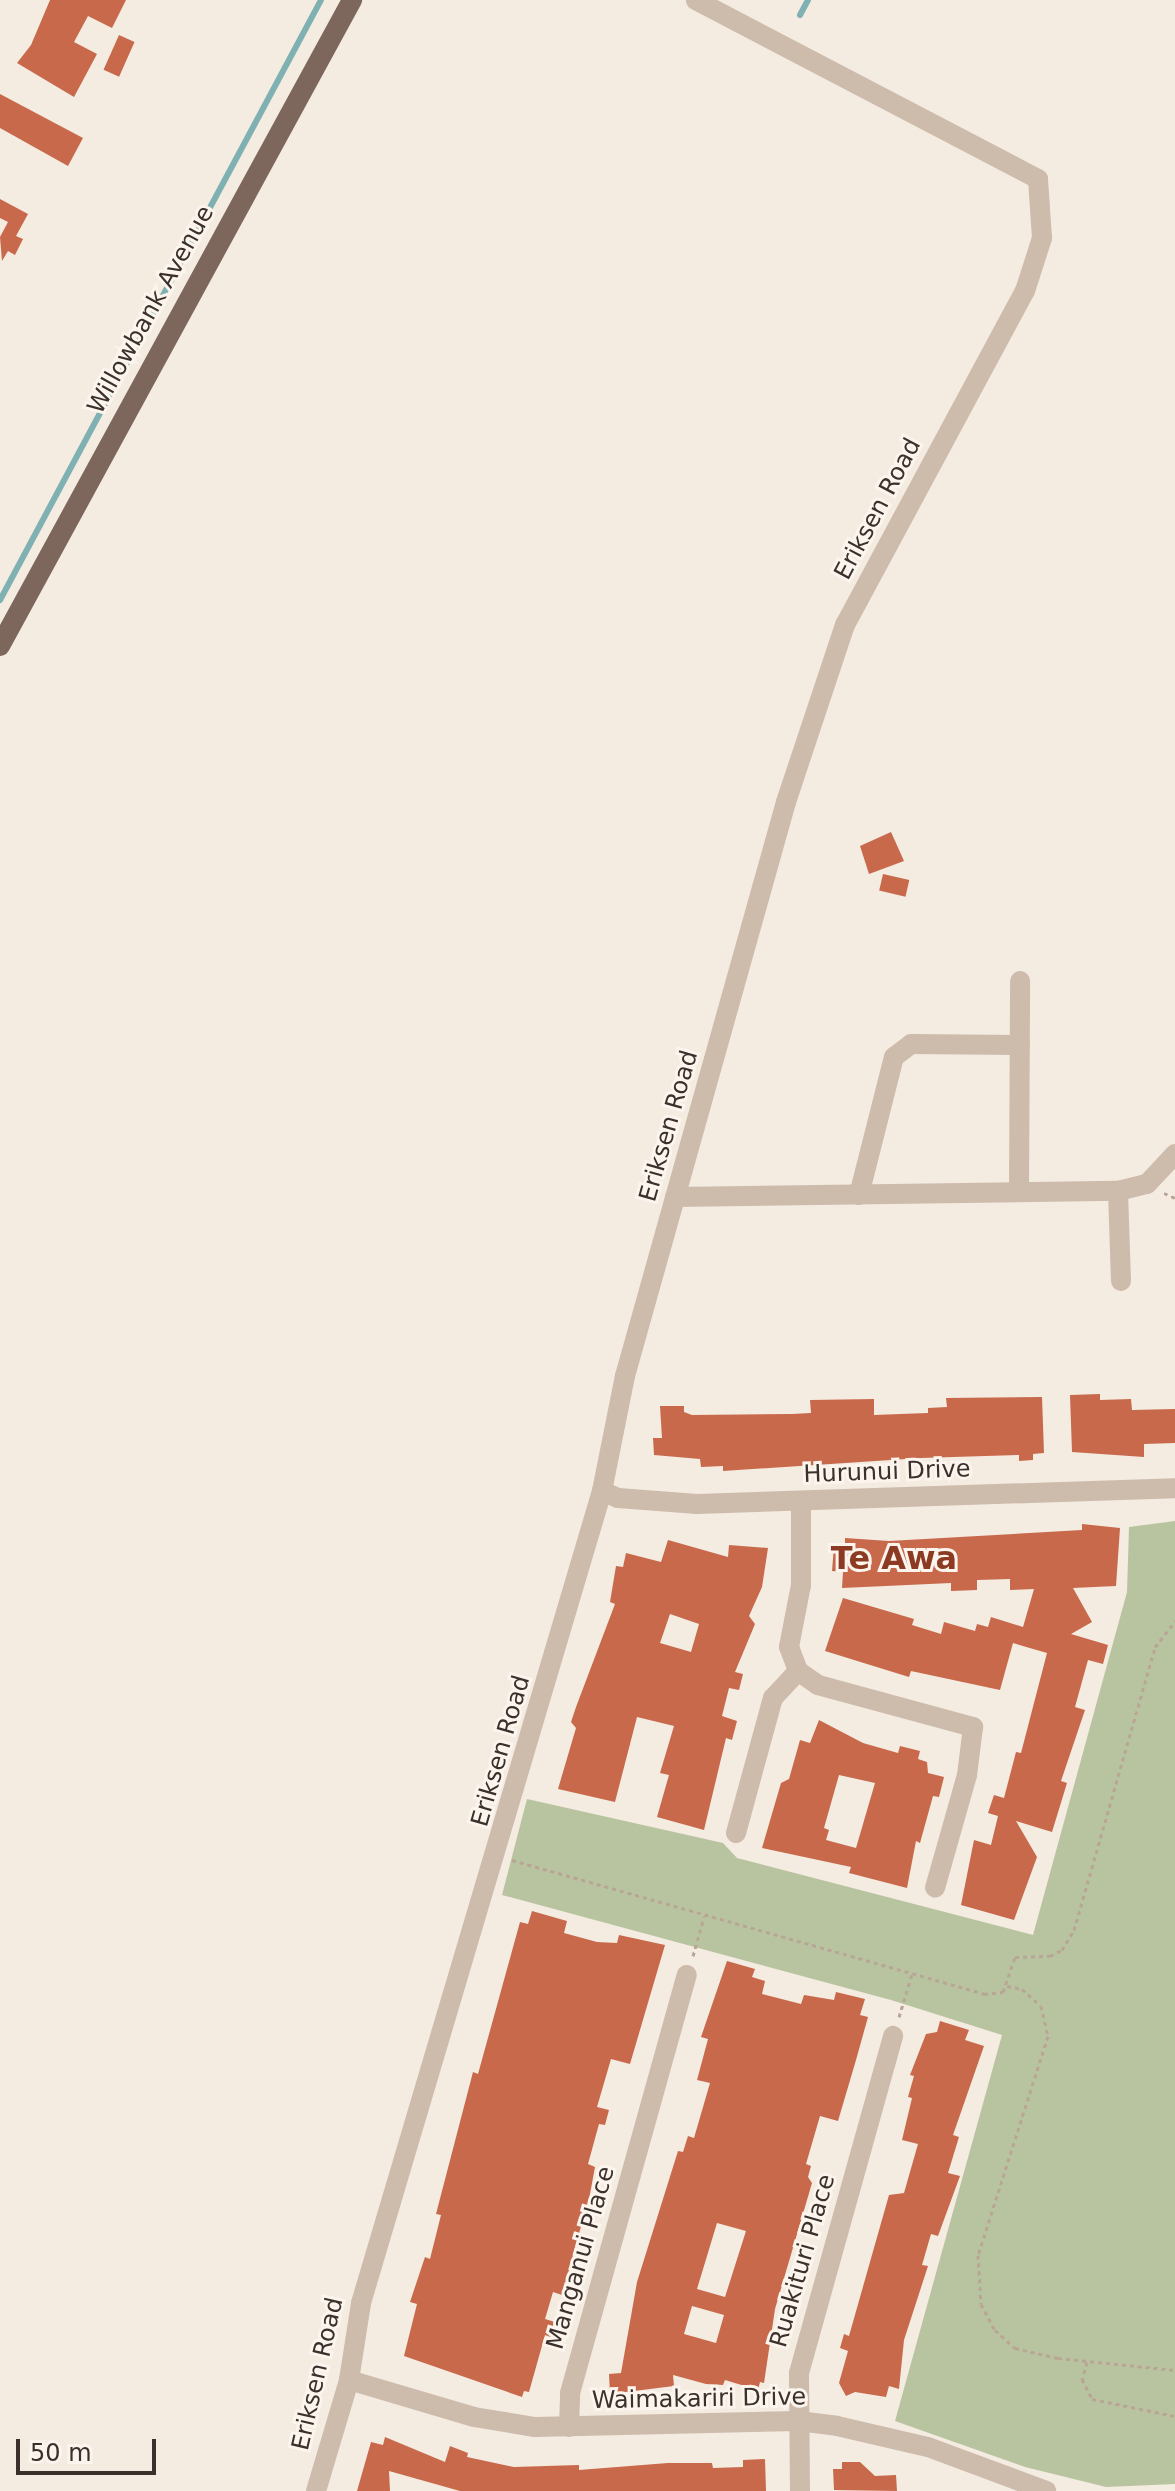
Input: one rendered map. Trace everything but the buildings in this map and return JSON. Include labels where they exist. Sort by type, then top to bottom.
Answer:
[{"type":"main road","name":"Willowbank Avenue","points":[[0,646],[352,0]]},
{"type":"street","name":"Eriksen Road","points":[[316,2491],[349,2380],[361,2303],[498,1856],[602,1491],[625,1376],[786,802],[845,625],[1025,291],[1042,238],[1038,179],[696,0]]},
{"type":"street","points":[[1019,1192],[1020,981]]},
{"type":"street","points":[[859,1195],[894,1057],[911,1044],[1020,1045]]},
{"type":"street","points":[[675,1197],[1118,1191],[1147,1184],[1175,1154]]},
{"type":"street","points":[[1118,1191],[1121,1281]]},
{"type":"street","name":"Hurunui Drive","points":[[602,1491],[662,1503],[1175,1488]]},
{"type":"street","points":[[801,1501],[801,1585],[789,1647],[798,1671],[818,1685],[973,1727],[967,1775],[935,1888]]},
{"type":"street","points":[[736,1833],[773,1698],[798,1671]]},
{"type":"street","name":"Manganui Place","points":[[569,2427],[570,2393],[687,1975]]},
{"type":"street","name":"Ruakituri Place","points":[[800,2491],[799,2373],[893,2036]]},
{"type":"street","name":"Waimakariri Drive","points":[[349,2380],[474,2417],[569,2427],[798,2421],[928,2447],[1046,2491]]},
{"type":"path","points":[[1007,1986],[1015,1957],[1050,1956],[1062,1950],[1074,1930],[1155,1647],[1175,1621]]},
{"type":"path","points":[[498,1856],[704,1917],[984,1994],[1007,1986],[1022,1989],[1041,2006],[1048,2036],[978,2255],[981,2304],[995,2330],[1015,2348],[1087,2362],[1175,2370]]},
{"type":"path","points":[[687,1975],[704,1917]]},
{"type":"path","points":[[893,2036],[912,1974]]},
{"type":"path","points":[[1087,2362],[1082,2379],[1092,2399],[1175,2416]]},
{"type":"green space","points":[[1175,1521],[1175,2484],[1106,2487],[1025,2467],[895,2421],[1002,2035],[891,2000],[502,1895],[527,1799],[723,1843],[737,1858],[1033,1935],[1127,1592],[1129,1527]]},
{"type":"waterway","points":[[0,600],[321,0]]},
{"type":"waterway","points":[[800,15],[808,0]]},
{"type":"district","name":"Te Awa","points":[[894,1558]]}]
